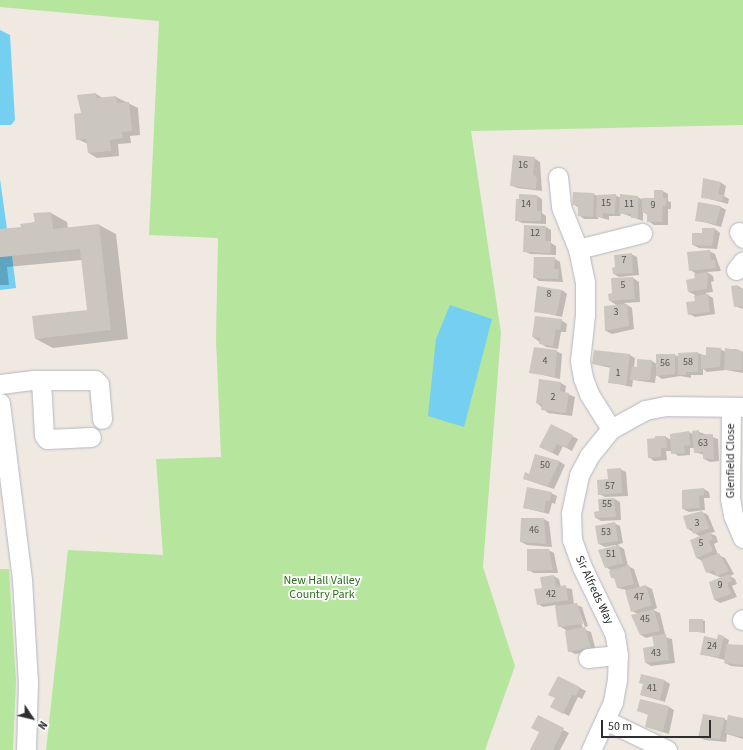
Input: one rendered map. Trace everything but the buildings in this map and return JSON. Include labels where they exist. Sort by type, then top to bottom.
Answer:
[{"type":"street","points":[[558,177],[561,207],[578,249],[585,283],[586,315],[580,361],[583,378],[589,394],[611,429]]},
{"type":"street","points":[[578,249],[604,240],[623,239],[642,233]]},
{"type":"street","points":[[41,380],[44,435],[47,439],[91,437]]},
{"type":"street","points":[[0,384],[41,380],[96,380],[99,384],[102,419]]},
{"type":"street","points":[[0,403],[22,579],[28,682],[26,750]]},
{"type":"street","name":"Sir Alfreds Way","points":[[591,750],[605,720],[617,680],[618,655],[615,635],[582,567],[571,529],[573,495],[579,475],[592,451],[611,429],[633,416],[665,406],[737,407]]},
{"type":"street","name":"Glenfield Close","points":[[737,407],[730,498],[733,515],[743,538]]},
{"type":"street","points":[[588,658],[618,655]]},
{"type":"street","points":[[605,720],[667,750]]},
{"type":"green space","name":"New Hall Valley Country Park","points":[[0,0],[743,0],[743,125],[471,131],[501,333],[483,567],[515,666],[485,750],[46,750],[68,550],[163,555],[156,459],[221,457],[216,339],[218,238],[149,235],[159,21],[0,7]]},
{"type":"green space","points":[[0,569],[9,569],[16,681],[13,750],[0,750]]},
{"type":"water","points":[[0,30],[10,35],[15,120],[11,125],[0,125]]},
{"type":"water","points":[[0,179],[7,229],[0,229]]},
{"type":"water","points":[[12,256],[16,288],[0,290],[0,257]]},
{"type":"water","points":[[450,305],[492,319],[464,427],[428,416],[436,339]]}]
